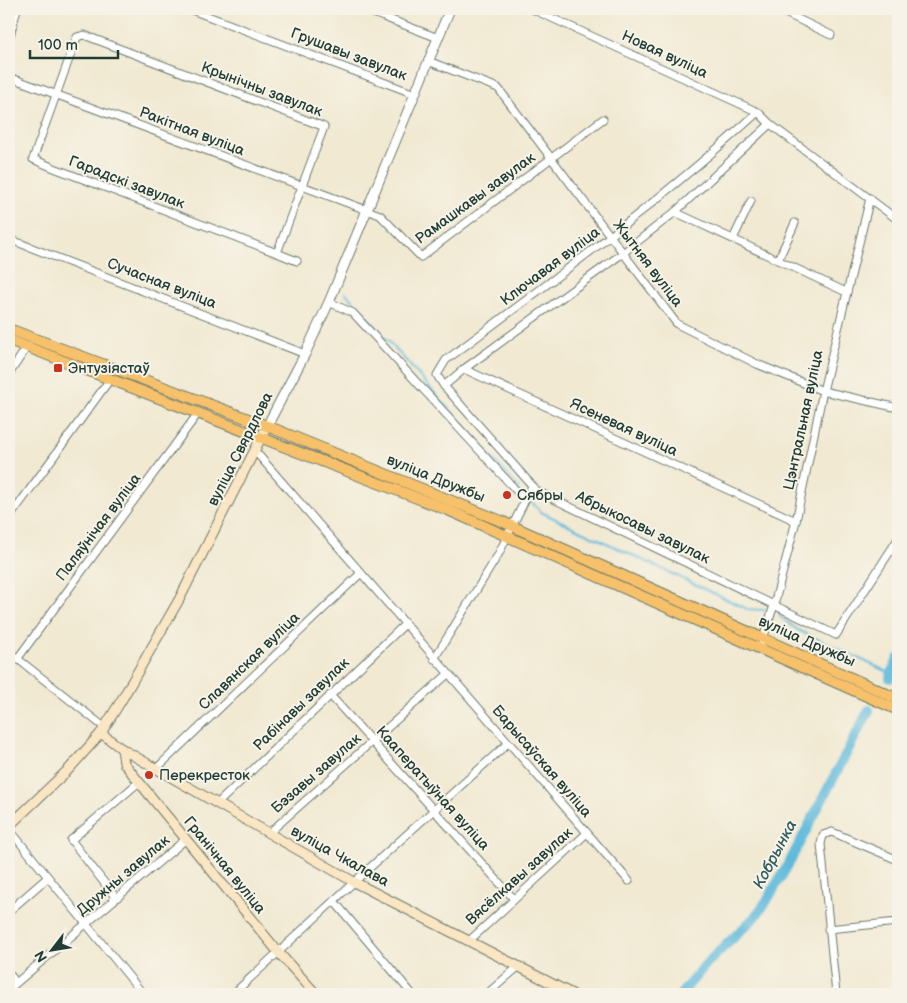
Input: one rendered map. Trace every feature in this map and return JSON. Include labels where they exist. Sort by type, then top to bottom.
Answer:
[{"type":"main road","name":"вуліца Дружбы","points":[[9,329],[267,426],[510,531],[551,548],[570,552],[898,710]]},
{"type":"main road","name":"вуліца Дружбы","points":[[9,340],[448,510],[510,531],[705,623],[762,643],[898,699]]},
{"type":"main road","points":[[199,412],[259,430],[267,426]]},
{"type":"main road","name":"вуліца Свярдлова","points":[[9,827],[69,769],[102,730],[129,688],[180,598],[267,426]]},
{"type":"main road","points":[[262,437],[271,434],[324,450]]},
{"type":"main road","points":[[874,699],[898,706]]},
{"type":"main road","name":"вуліца Чкалава","points":[[102,730],[122,749],[218,802],[354,882],[572,994]]},
{"type":"main road","name":"Гранічная вуліца","points":[[122,749],[124,763],[139,782],[279,953],[316,994]]},
{"type":"street","points":[[9,39],[17,9]]},
{"type":"street","name":"Грушавы завулак","points":[[189,9],[414,94]]},
{"type":"street","points":[[363,9],[438,38]]},
{"type":"street","name":"вуліца Свярдлова","points":[[267,426],[306,354],[329,302],[450,9]]},
{"type":"street","name":"Новая вуліца","points":[[532,9],[758,112]]},
{"type":"street","points":[[777,9],[832,35]]},
{"type":"street","name":"Крынічны завулак","points":[[56,94],[77,38],[84,35],[322,126],[324,128],[302,186]]},
{"type":"street","name":"Жытняя вуліца","points":[[428,61],[498,88],[677,324],[757,364],[823,391],[898,408]]},
{"type":"street","name":"Ракітная вуліца","points":[[9,78],[366,210]]},
{"type":"street","name":"Гарадскі завулак","points":[[56,94],[34,156],[36,161],[297,261]]},
{"type":"street","points":[[758,112],[770,124],[898,220]]},
{"type":"street","name":"Ключавая вуліца","points":[[444,386],[437,375],[446,360],[611,237],[717,150],[758,112]]},
{"type":"street","name":"Рамашкавы завулак","points":[[366,210],[380,215],[421,257],[603,119]]},
{"type":"street","name":"Ключавая вуліца","points":[[464,369],[623,253],[675,212],[770,124]]},
{"type":"street","points":[[277,253],[302,186]]},
{"type":"street","name":"Цэнтральная вуліца","points":[[762,643],[796,520],[823,391],[870,198]]},
{"type":"street","points":[[733,239],[751,201]]},
{"type":"street","points":[[675,212],[846,292]]},
{"type":"street","points":[[778,260],[795,223]]},
{"type":"street","name":"Сучасная вуліца","points":[[9,239],[306,354]]},
{"type":"street","points":[[329,302],[353,313],[524,500]]},
{"type":"street","points":[[9,374],[27,347]]},
{"type":"street","points":[[444,386],[464,369]]},
{"type":"street","name":"Ясеневая вуліца","points":[[464,369],[796,520]]},
{"type":"street","points":[[9,518],[110,378]]},
{"type":"street","name":"Абрыкосавы завулак","points":[[444,386],[537,491],[836,634],[898,539]]},
{"type":"street","name":"Паляўнічая вуліца","points":[[18,658],[199,412]]},
{"type":"street","name":"Барысаўская вуліца","points":[[254,451],[629,881]]},
{"type":"street","points":[[434,659],[488,571],[532,486]]},
{"type":"street","name":"Славянская вуліца","points":[[156,769],[361,573]]},
{"type":"street","name":"Рабінавы завулак","points":[[218,802],[404,625]]},
{"type":"street","points":[[9,653],[18,658],[102,730]]},
{"type":"street","name":"Бэзавы завулак","points":[[270,832],[448,674]]},
{"type":"street","name":"Кааператыўная вуліца","points":[[330,695],[514,899]]},
{"type":"street","points":[[233,994],[508,744]]},
{"type":"street","points":[[116,898],[71,840],[139,782]]},
{"type":"street","points":[[9,827],[47,878],[143,994]]},
{"type":"street","points":[[836,994],[828,929],[821,839],[826,832],[832,832],[898,860]]},
{"type":"street","name":"Вясёлкавы завулак","points":[[470,940],[587,833]]},
{"type":"street","name":"Дружны завулак","points":[[9,989],[186,839]]},
{"type":"street","points":[[9,910],[47,878]]},
{"type":"street","points":[[334,901],[412,994]]},
{"type":"street","points":[[828,929],[898,922]]},
{"type":"street","points":[[486,994],[519,966]]},
{"type":"street","points":[[9,974],[16,983]]},
{"type":"street","points":[[890,994],[898,993]]},
{"type":"waterway","points":[[345,292],[519,488]]},
{"type":"waterway","points":[[529,499],[541,512],[747,609],[765,610]]},
{"type":"waterway","points":[[779,616],[798,630],[892,674]]},
{"type":"waterway","name":"Кобрынка","points":[[890,678],[898,659]]},
{"type":"waterway","name":"Кобрынка","points":[[681,994],[706,964],[754,918],[766,902],[788,865],[869,710]]},
{"type":"place","name":"Энтузіястаў","points":[[58,368]]},
{"type":"place","name":"Сябры","points":[[507,495]]},
{"type":"place","name":"Перекресток","points":[[149,775]]}]
